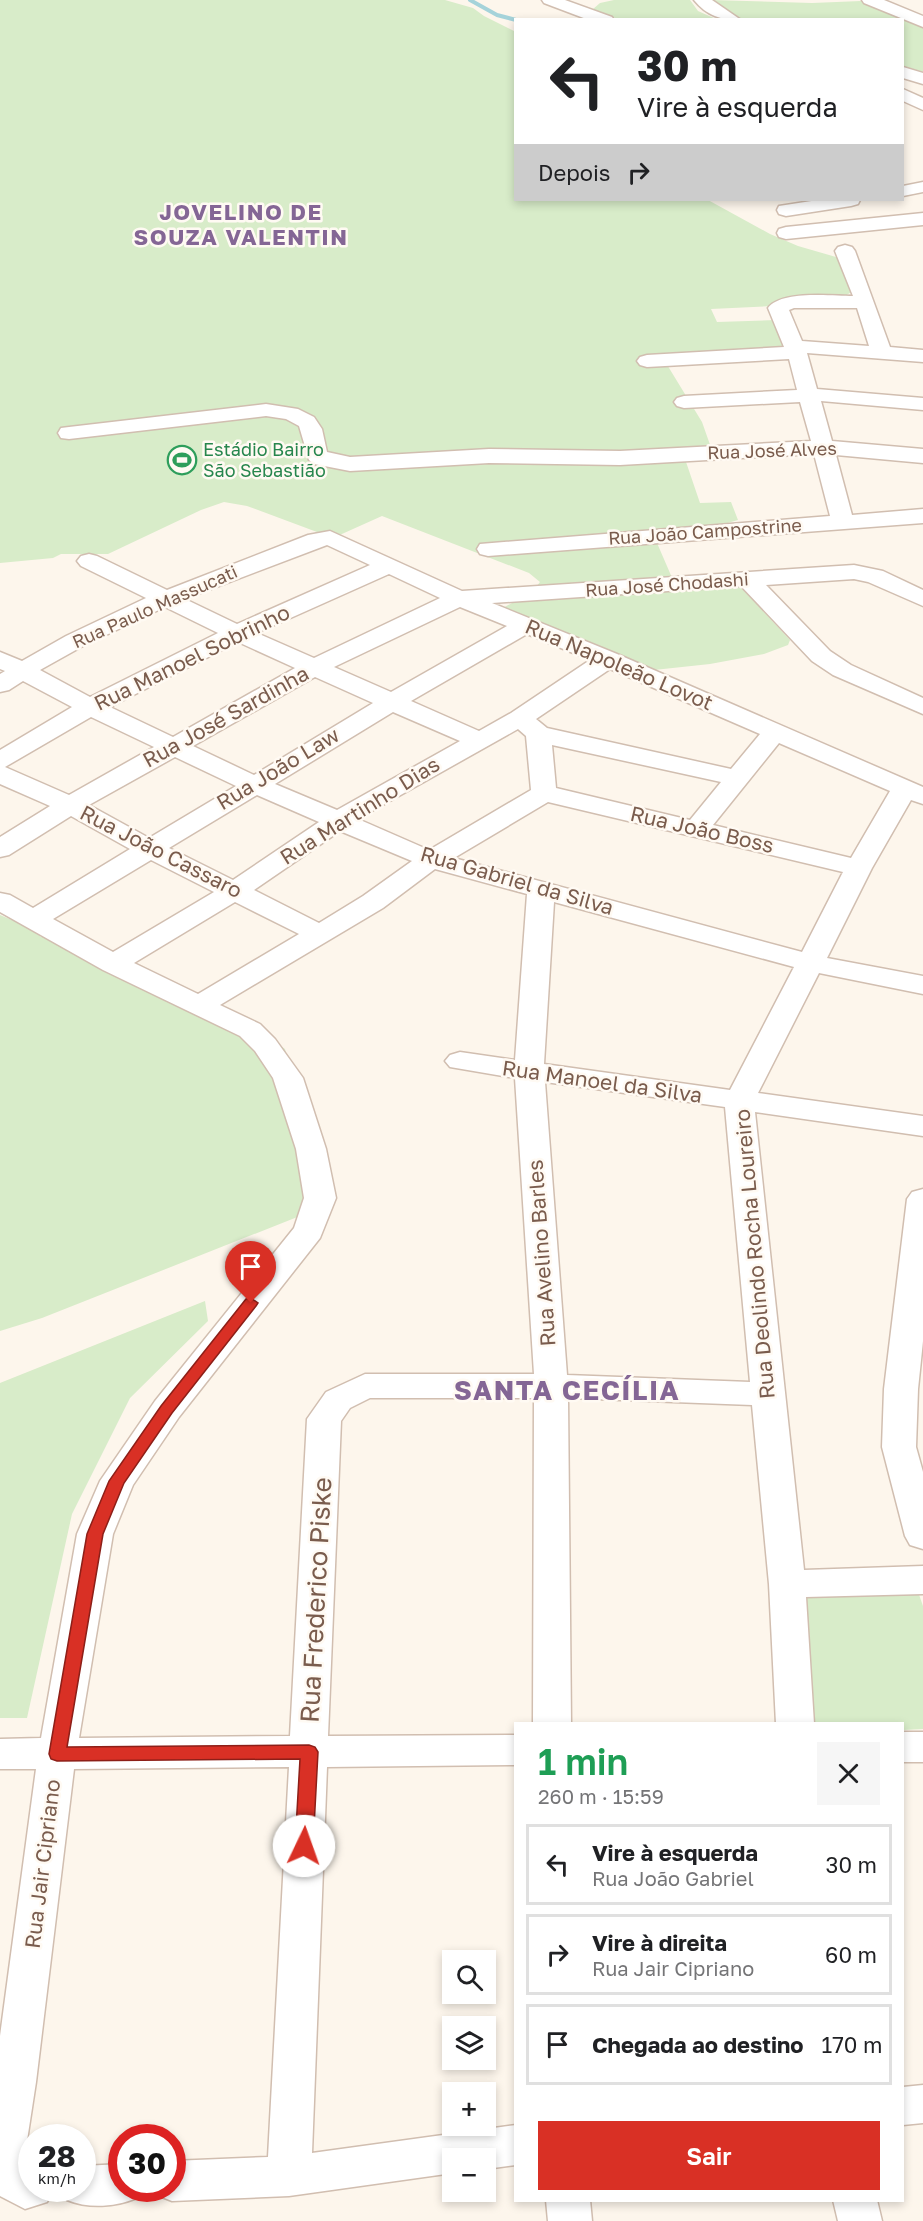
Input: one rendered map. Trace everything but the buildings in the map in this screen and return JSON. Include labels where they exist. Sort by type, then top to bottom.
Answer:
[{"type":"street","points":[[550,0],[600,18]]},
{"type":"street","points":[[702,0],[729,18]]},
{"type":"street","points":[[870,0],[923,22]]},
{"type":"street","points":[[893,9],[923,2]]},
{"type":"street","points":[[904,72],[923,79]]},
{"type":"street","points":[[904,95],[923,105]]},
{"type":"street","points":[[904,191],[923,187]]},
{"type":"street","points":[[786,210],[844,201]]},
{"type":"street","points":[[786,232],[923,219]]},
{"type":"street","points":[[845,251],[881,352]]},
{"type":"street","points":[[843,521],[795,349],[779,311],[780,306],[791,302],[865,302]]},
{"type":"street","points":[[647,361],[795,349],[923,356]]},
{"type":"street","points":[[684,402],[809,395],[923,404]]},
{"type":"street","name":"Rua José Alves","points":[[69,433],[266,410],[282,412],[304,420],[311,429],[316,455],[333,462],[350,464],[489,456],[620,458],[822,447],[923,456]]},
{"type":"street","name":"Rua João Campostrine","points":[[488,549],[923,516]]},
{"type":"street","name":"Rua Napoleão Lovot","points":[[316,540],[326,538],[337,540],[459,598],[608,659],[914,792]]},
{"type":"street","name":"Rua Paulo Massucati","points":[[0,685],[11,664],[163,599],[316,540]]},
{"type":"street","points":[[89,561],[163,599],[478,740]]},
{"type":"street","name":"Rua Manoel Sobrinho","points":[[0,761],[90,707],[237,633],[390,565]]},
{"type":"street","name":"Rua José Chodashi","points":[[459,598],[854,572],[875,576],[923,599]]},
{"type":"street","points":[[748,580],[821,657],[842,670],[923,707]]},
{"type":"street","name":"Rua José Sardinha","points":[[0,849],[70,805],[315,667],[459,598]]},
{"type":"street","name":"Rua João Law","points":[[34,919],[253,784],[526,625]]},
{"type":"street","name":"Rua Martinho Dias","points":[[113,964],[235,891],[340,819],[478,740],[529,726],[608,659]]},
{"type":"street","name":"Rua Gabriel da Silva","points":[[11,664],[90,707],[253,784],[340,819],[430,860],[811,963],[923,985]]},
{"type":"street","points":[[201,1004],[373,902],[430,860],[544,793],[529,726],[736,778]]},
{"type":"street","points":[[697,828],[775,732]]},
{"type":"street","name":"Rua João Cassaro","points":[[0,774],[70,805],[148,848],[320,934]]},
{"type":"street","name":"Rua Deolindo Rocha Loureiro","points":[[795,1722],[788,1584],[739,1102],[859,868],[914,792]]},
{"type":"street","name":"Rua João Boss","points":[[544,793],[859,868]]},
{"type":"street","name":"Rua Avelino Barles","points":[[541,891],[529,1070],[551,1386],[552,1722]]},
{"type":"street","name":"Rua Jair Cipriano","points":[[0,901],[113,964],[201,1004],[250,1030],[265,1045],[288,1078],[311,1149],[320,1198],[309,1231],[167,1410],[117,1481],[95,1534],[57,1754],[15,2082],[17,2174]]},
{"type":"street","name":"Rua Manoel da Silva","points":[[460,1061],[739,1102],[923,1126]]},
{"type":"street","points":[[923,1199],[901,1389],[899,1447],[923,1536]]},
{"type":"street","name":"Rua Frederico Piske","points":[[289,2176],[324,1419],[338,1401],[365,1386],[551,1386]]},
{"type":"street","points":[[551,1386],[768,1394]]},
{"type":"street","points":[[788,1584],[923,1580]]},
{"type":"street","points":[[904,1747],[923,1747]]},
{"type":"street","points":[[0,1754],[514,1750]]},
{"type":"street","points":[[904,2106],[923,2104]]},
{"type":"street","points":[[186,2180],[289,2176],[514,2145]]},
{"type":"street","points":[[568,2202],[570,2221]]},
{"type":"street","points":[[855,2202],[860,2221]]},
{"type":"green space","points":[[0,0],[445,0],[473,8],[514,31],[514,201],[710,201],[770,234],[798,246],[836,257],[847,268],[856,289],[845,296],[781,300],[772,306],[711,309],[717,322],[776,320],[793,354],[666,363],[702,422],[714,456],[685,459],[700,503],[731,502],[738,520],[657,543],[673,580],[735,581],[790,640],[788,645],[764,654],[710,664],[654,670],[501,609],[532,592],[540,582],[529,573],[382,516],[333,538],[247,506],[224,502],[201,510],[108,554],[61,554],[53,558],[0,563]]},
{"type":"green space","points":[[614,0],[690,0],[698,11],[714,18],[615,18],[592,10],[600,3]]},
{"type":"green space","points":[[711,0],[812,3],[861,1],[900,18],[738,18]]},
{"type":"green space","points":[[904,20],[923,28],[923,72],[904,66]]},
{"type":"green space","points":[[0,915],[31,928],[41,937],[72,936],[243,1019],[285,1049],[302,1119],[315,1210],[42,1318],[0,1331]]},
{"type":"green space","points":[[205,1301],[208,1321],[130,1398],[72,1514],[27,1718],[0,1718],[0,1383]]},
{"type":"green space","points":[[917,1589],[923,1606],[923,1729],[904,1730],[904,1722],[811,1722],[805,1596]]},
{"type":"waterway","points":[[470,0],[497,15],[514,19]]},
{"type":"place","name":"Estádio Bairro São Sebastião","points":[[182,460]]},
{"type":"district","name":"JOVELINO DE SOUZA VALENTIN","points":[[241,224]]},
{"type":"district","name":"SANTA CECÍLIA","points":[[567,1391]]},
{"type":"route","points":[[251,1303],[167,1410],[117,1481],[95,1534],[57,1754],[309,1752],[304,1846]]}]
